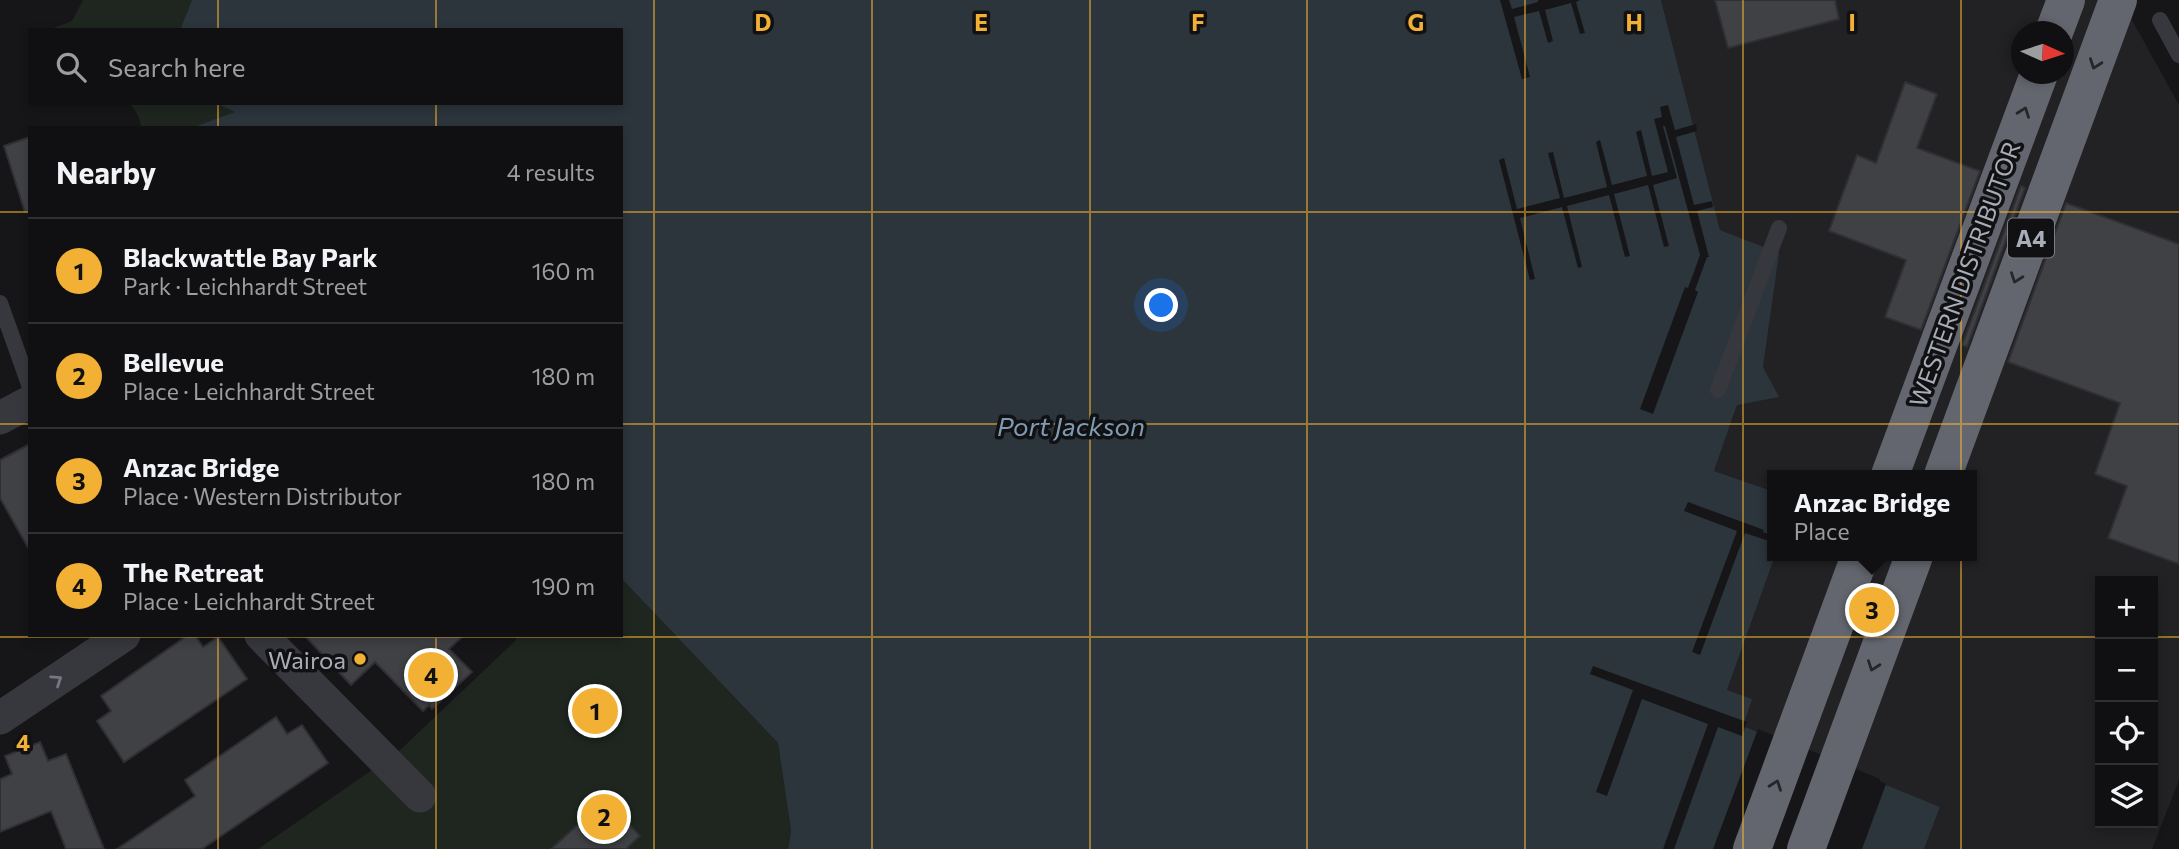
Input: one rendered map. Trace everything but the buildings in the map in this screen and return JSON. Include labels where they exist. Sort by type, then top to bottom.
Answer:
[{"type":"highway","points":[[2058,21],[2066,0]]},
{"type":"highway","name":"WESTERN DISTRIBUTOR","points":[[1945,470],[2118,0]]},
{"type":"highway","name":"WESTERN DISTRIBUTOR","points":[[1892,470],[2035,84]]},
{"type":"highway","points":[[1752,849],[1858,561]]},
{"type":"highway","points":[[1806,849],[1912,561]]},
{"type":"street","points":[[0,418],[28,403]]},
{"type":"street","points":[[0,718],[121,637]]},
{"type":"street","points":[[263,637],[420,796]]},
{"type":"lane","points":[[2160,20],[2179,55]]},
{"type":"lane","points":[[1718,390],[1779,228]]},
{"type":"lane","points":[[0,303],[28,381]]},
{"type":"shaded area","points":[[83,0],[192,0],[181,28],[53,28],[72,21]]},
{"type":"shaded area","points":[[1661,0],[2121,0],[2179,105],[2179,780],[2152,849],[1924,849],[1940,807],[1742,726],[1727,690],[1773,561],[1977,561],[1977,470],[1767,470],[1767,489],[1714,471],[1737,405],[1763,367],[1778,253],[1720,230]]},
{"type":"shaded area","points":[[130,105],[220,105],[236,112],[197,126],[141,126]]},
{"type":"shaded area","points":[[623,580],[778,743],[791,831],[788,849],[258,849],[398,752],[517,637],[623,637]]},
{"type":"water","name":"Port Jackson","points":[[192,0],[1661,0],[1720,230],[1779,253],[1763,367],[1779,397],[1737,405],[1714,471],[1767,489],[1767,561],[1773,561],[1727,690],[1752,699],[1743,726],[1940,807],[1924,849],[788,849],[791,831],[778,743],[623,580],[623,126],[196,126],[235,112],[219,105],[623,105],[623,28],[181,28]]},
{"type":"pier","points":[[1500,0],[1509,0],[1512,9],[1538,0],[1580,0],[1576,2],[1585,33],[1580,34],[1571,3],[1545,10],[1553,41],[1548,43],[1539,11],[1514,17],[1530,77],[1522,79]]},
{"type":"pier","points":[[1668,105],[1675,130],[1696,124],[1697,131],[1676,137],[1694,205],[1712,201],[1713,207],[1697,211],[1709,257],[1653,414],[1640,409],[1685,287],[1688,288],[1700,255],[1665,126],[1677,178],[1653,185],[1669,246],[1664,247],[1648,185],[1614,194],[1630,256],[1625,257],[1609,195],[1567,206],[1582,267],[1578,268],[1562,207],[1520,218],[1535,279],[1530,280],[1499,160],[1504,158],[1517,209],[1560,198],[1548,153],[1553,152],[1564,198],[1607,187],[1596,142],[1600,140],[1612,185],[1647,176],[1636,132],[1641,130],[1652,176],[1668,172],[1654,119],[1662,117],[1660,107]]},
{"type":"pier","points":[[1688,502],[1764,530],[1767,534],[1767,540],[1745,533],[1700,655],[1692,652],[1737,531],[1684,511]]},
{"type":"pier","points":[[1593,666],[1747,722],[1742,736],[1718,727],[1674,849],[1663,849],[1708,724],[1642,699],[1607,796],[1596,792],[1633,690],[1590,674]]},
{"type":"pier","points":[[1758,729],[1880,779],[1886,784],[1862,849],[1713,849]]},
{"type":"place","name":"Anzac Bridge","points":[[1872,610]]},
{"type":"place","name":"Wairoa","points":[[360,659]]},
{"type":"place","name":"The Retreat","points":[[431,675]]},
{"type":"place","name":"Blackwattle Bay Park","points":[[595,711]]},
{"type":"place","name":"Bellevue","points":[[604,817]]}]
